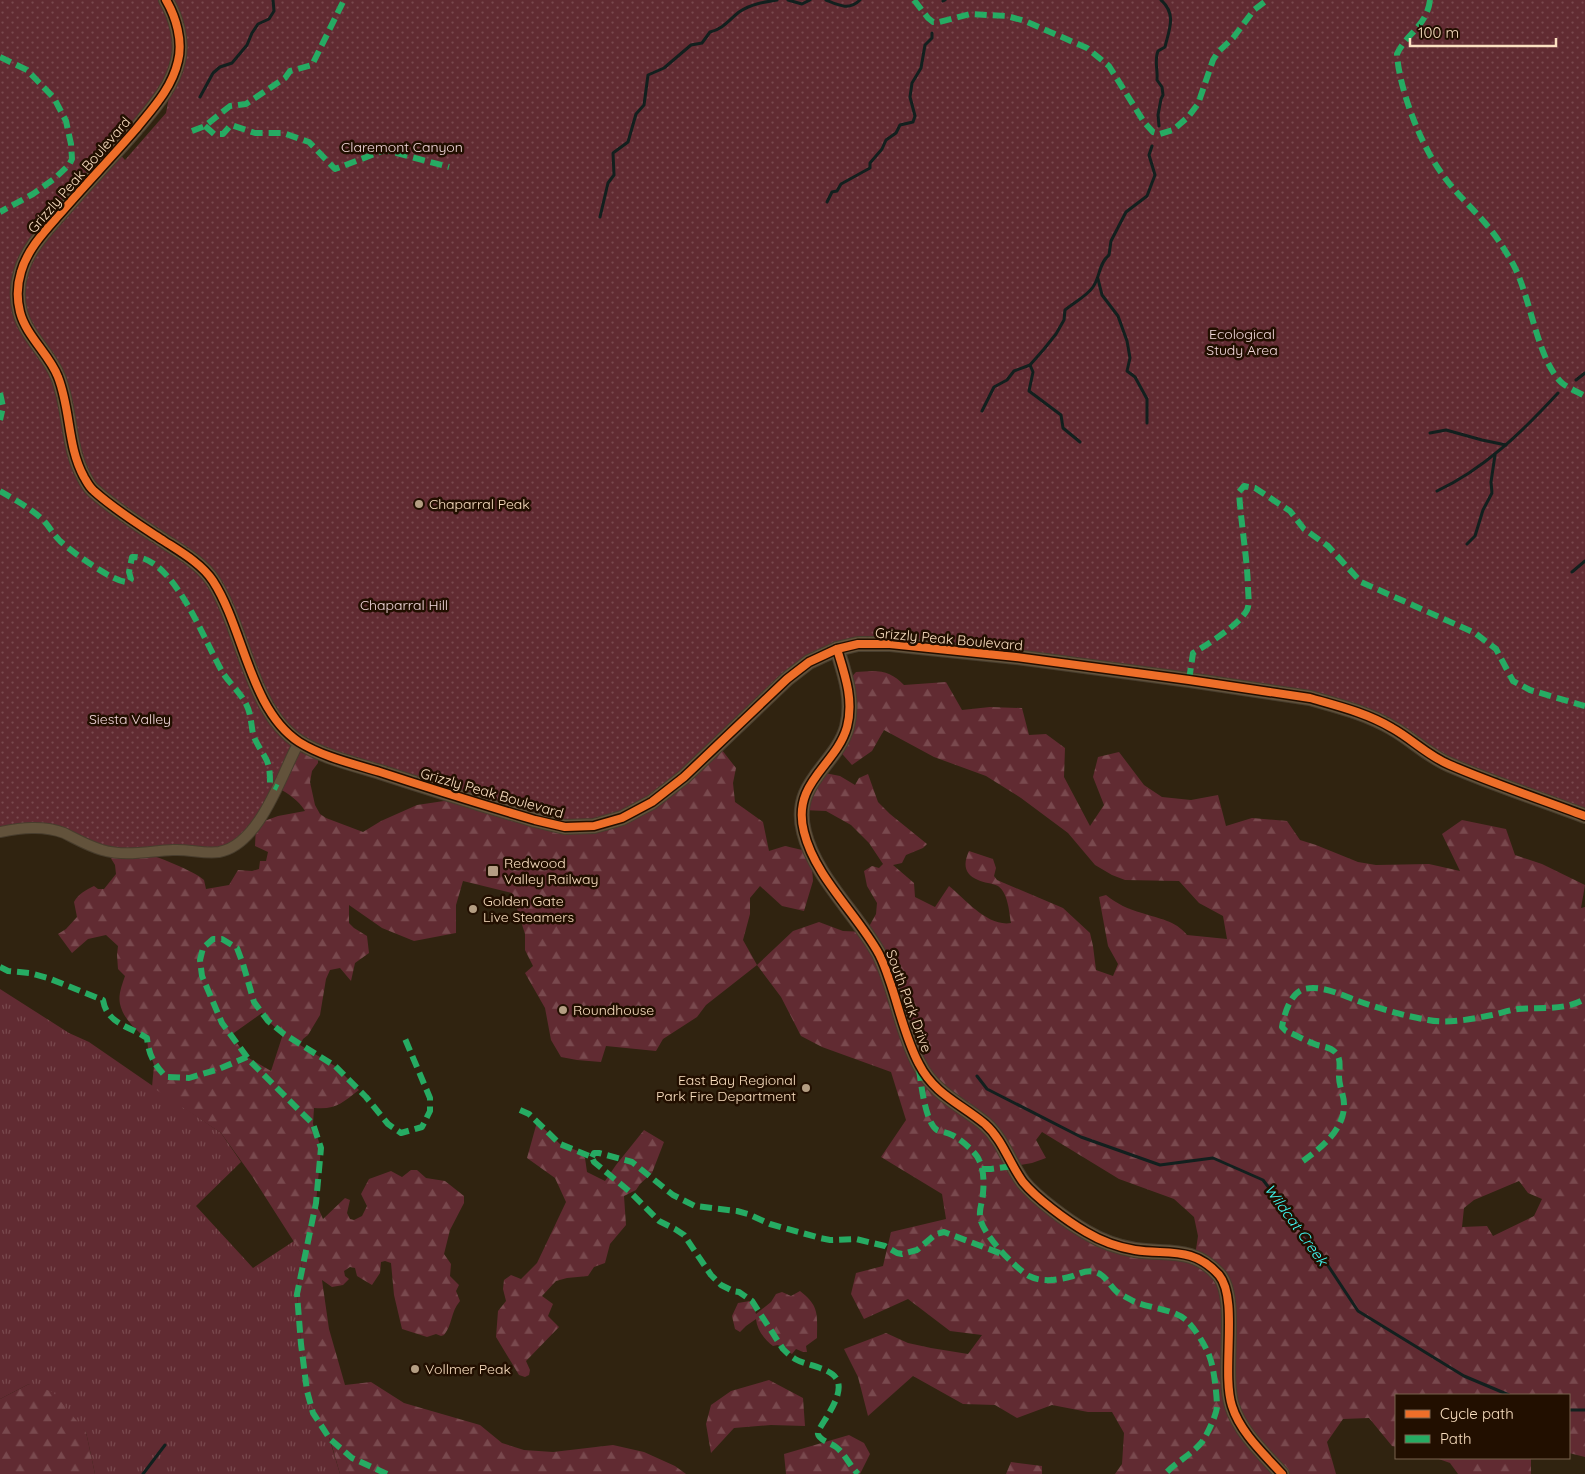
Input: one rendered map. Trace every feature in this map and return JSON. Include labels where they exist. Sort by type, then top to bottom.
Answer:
[{"type":"street","name":"Grizzly Peak Boulevard","points":[[166,0],[176,19],[179,38],[179,59],[172,80],[158,103],[42,233],[20,272],[18,292],[21,314],[58,375],[78,464],[91,489],[192,560],[212,578],[226,603],[258,689],[276,721],[299,742],[334,758],[535,820],[565,827],[594,826],[622,818],[652,802],[684,777],[787,679],[809,662],[837,649],[858,644],[890,644],[1016,657],[1310,698],[1366,715],[1392,728],[1438,760],[1450,766],[1585,816]]},
{"type":"street","name":"South Park Drive","points":[[837,649],[847,682],[850,708],[846,729],[836,747],[806,790],[802,810],[803,830],[811,852],[827,879],[866,932],[881,957],[919,1065],[944,1096],[986,1125],[1000,1141],[1024,1183],[1036,1196],[1085,1231],[1111,1244],[1137,1250],[1174,1251],[1195,1256],[1213,1269],[1224,1282],[1228,1304],[1228,1386],[1232,1407],[1240,1424],[1282,1474]]},
{"type":"street","points":[[0,832],[20,828],[43,828],[62,832],[96,849],[120,854],[144,854],[175,849],[220,852],[234,846],[246,837],[256,824],[278,788],[299,742]]},
{"type":"green space","points":[[0,0],[1585,0],[1585,813],[1418,746],[1310,698],[858,644],[809,662],[652,802],[565,827],[299,742],[278,788],[234,846],[120,854],[62,832],[0,832]],"holes":[[[172,81],[166,113],[125,160],[117,151],[123,133]]]},
{"type":"green space","points":[[872,671],[886,673],[904,685],[946,682],[962,710],[990,707],[1022,708],[1029,735],[1046,734],[1065,748],[1064,777],[1090,826],[1104,805],[1093,777],[1098,757],[1119,752],[1144,785],[1162,797],[1191,800],[1218,795],[1226,826],[1252,818],[1287,821],[1300,840],[1358,862],[1376,865],[1429,864],[1460,871],[1442,834],[1462,820],[1506,829],[1515,855],[1542,864],[1585,885],[1581,908],[1585,907],[1585,1457],[1570,1453],[1570,1394],[1395,1394],[1395,1447],[1392,1446],[1369,1418],[1343,1419],[1327,1442],[1336,1474],[1115,1474],[1122,1464],[1124,1433],[1112,1412],[1088,1412],[1052,1405],[1017,1418],[995,1405],[963,1404],[913,1376],[868,1416],[858,1377],[844,1349],[886,1333],[908,1343],[968,1354],[982,1335],[950,1331],[908,1299],[864,1319],[851,1294],[856,1273],[883,1266],[891,1232],[946,1219],[942,1194],[881,1157],[906,1120],[891,1072],[822,1047],[801,1036],[781,997],[757,965],[793,931],[819,922],[843,931],[866,932],[876,914],[877,903],[867,886],[864,871],[872,866],[879,868],[883,864],[869,843],[851,825],[826,811],[802,810],[825,773],[840,776],[855,785],[859,778],[868,774],[878,802],[927,844],[923,848],[906,855],[902,863],[893,865],[914,883],[915,897],[935,907],[949,886],[986,917],[1002,923],[1011,923],[1008,903],[1001,889],[996,885],[973,878],[967,872],[966,860],[969,851],[993,859],[996,868],[994,876],[997,880],[1063,908],[1090,933],[1096,970],[1113,976],[1118,964],[1108,946],[1099,897],[1106,895],[1127,908],[1172,923],[1187,935],[1227,939],[1223,916],[1199,903],[1179,881],[1125,880],[1112,875],[1095,865],[1068,833],[1021,798],[986,776],[934,757],[884,730],[872,751],[852,765],[836,747],[846,729],[847,682],[856,672]],"holes":[[[1042,1132],[1119,1179],[1174,1199],[1194,1217],[1198,1236],[1195,1256],[1105,1242],[1024,1183],[1014,1166],[1046,1158],[1036,1140]],[[1519,1181],[1528,1193],[1542,1199],[1534,1216],[1493,1236],[1487,1226],[1462,1227],[1464,1208],[1474,1200]]]},
{"type":"green space","points":[[299,742],[318,751],[318,763],[312,771],[310,782],[315,805],[320,814],[363,832],[381,821],[417,805],[464,798],[718,745],[736,768],[733,783],[735,802],[763,822],[769,851],[785,846],[811,852],[813,881],[804,911],[782,906],[760,886],[750,898],[750,914],[743,940],[757,965],[706,1005],[697,1017],[663,1039],[656,1051],[606,1046],[601,1062],[577,1060],[561,1057],[551,1040],[545,1008],[525,973],[533,966],[525,950],[525,934],[512,893],[463,881],[456,905],[456,933],[414,941],[382,928],[349,905],[349,923],[367,936],[369,953],[355,963],[351,981],[340,968],[330,970],[326,979],[320,1015],[300,1045],[335,1066],[359,1090],[333,1107],[314,1108],[313,1124],[321,1148],[316,1203],[323,1219],[345,1198],[350,1200],[347,1213],[350,1219],[354,1220],[362,1216],[367,1206],[361,1194],[369,1179],[391,1171],[402,1177],[411,1170],[417,1170],[426,1178],[445,1181],[464,1196],[464,1203],[450,1230],[444,1254],[451,1264],[450,1276],[459,1285],[456,1291],[460,1301],[444,1335],[436,1334],[427,1337],[402,1329],[394,1295],[391,1263],[381,1262],[380,1273],[372,1285],[357,1276],[355,1268],[350,1267],[344,1271],[345,1276],[349,1279],[343,1285],[332,1287],[322,1280],[329,1329],[345,1385],[371,1382],[404,1403],[480,1425],[502,1443],[524,1450],[553,1452],[613,1445],[644,1452],[675,1466],[686,1474],[340,1474],[330,1439],[313,1413],[307,1391],[297,1294],[303,1256],[252,1176],[221,1133],[152,1087],[154,1065],[148,1048],[147,1038],[130,1024],[120,1004],[120,994],[125,976],[118,969],[118,946],[106,935],[88,939],[72,953],[58,934],[66,929],[77,917],[74,902],[78,897],[94,886],[98,889],[104,889],[116,874],[115,865],[107,852],[142,853],[165,860],[199,876],[204,880],[206,889],[229,885],[238,870],[252,871],[259,869],[260,861],[266,861],[268,852],[255,846],[256,824],[278,816],[305,811],[293,798],[278,788]],"holes":[[[262,1013],[283,1034],[271,1071],[247,1057],[231,1035]]]},
{"type":"green space","points":[[0,989],[69,1033],[89,1042],[221,1133],[241,1162],[196,1206],[253,1268],[294,1241],[303,1256],[297,1294],[301,1344],[340,1474],[95,1474],[86,1432],[29,1384],[0,1399]]},
{"type":"green space","points":[[537,1122],[560,1144],[578,1151],[585,1158],[587,1172],[605,1181],[644,1130],[664,1142],[652,1173],[636,1190],[624,1196],[626,1225],[610,1244],[605,1263],[594,1267],[588,1276],[556,1281],[542,1296],[553,1304],[548,1316],[559,1327],[526,1361],[530,1370],[529,1375],[525,1377],[519,1375],[496,1337],[498,1311],[506,1301],[503,1289],[504,1280],[511,1275],[521,1279],[537,1263],[566,1202],[555,1178],[527,1158]]},
{"type":"green space","points":[[800,1291],[811,1302],[817,1317],[817,1338],[806,1346],[807,1352],[796,1349],[792,1354],[778,1345],[773,1346],[762,1334],[756,1319],[740,1332],[735,1329],[732,1316],[738,1303],[750,1301],[756,1314],[771,1302],[776,1294],[782,1292],[791,1296]]},
{"type":"green space","points":[[769,1380],[803,1398],[805,1426],[771,1425],[734,1428],[711,1453],[706,1424],[711,1405],[731,1391]]},
{"type":"green space","points":[[29,1384],[53,1392],[86,1432],[95,1474],[0,1474],[0,1399]]},
{"type":"green space","points":[[849,1435],[864,1443],[870,1454],[860,1474],[786,1474],[784,1454]]},
{"type":"green space","points":[[1439,1459],[1531,1459],[1531,1474],[1458,1474],[1450,1463]]},
{"type":"green space","points":[[1011,1462],[1042,1466],[1042,1474],[1006,1474]]},
{"type":"waterway","points":[[200,97],[213,73],[220,67],[232,63],[247,45],[258,24],[269,19],[274,11],[273,0]]},
{"type":"waterway","points":[[600,217],[608,183],[614,175],[613,153],[628,142],[636,114],[644,105],[648,75],[664,68],[691,45],[702,43],[710,32],[715,31],[744,9],[777,0]]},
{"type":"waterway","points":[[788,0],[802,4],[810,0]]},
{"type":"waterway","points":[[826,0],[848,6],[860,0]]},
{"type":"waterway","points":[[1159,126],[1158,115],[1163,95],[1162,87],[1157,80],[1156,58],[1158,51],[1165,47],[1170,28],[1169,11],[1161,0]]},
{"type":"waterway","points":[[827,202],[832,192],[837,191],[841,184],[870,168],[870,163],[882,149],[886,140],[896,133],[900,125],[913,122],[915,116],[910,97],[912,83],[921,68],[925,45],[932,38],[932,33]]},
{"type":"waterway","points":[[982,411],[994,387],[1007,380],[1014,371],[1030,365],[1056,334],[1064,320],[1065,310],[1093,287],[1103,262],[1109,255],[1111,241],[1126,212],[1147,196],[1155,175],[1149,155],[1152,146]]},
{"type":"waterway","points":[[1098,279],[1102,295],[1118,316],[1127,341],[1130,358],[1127,371],[1135,377],[1147,399],[1147,423]]},
{"type":"waterway","points":[[1030,365],[1033,372],[1029,391],[1061,415],[1063,428],[1080,442]]},
{"type":"waterway","points":[[1576,380],[1585,373]]},
{"type":"waterway","points":[[1437,491],[1471,472],[1486,461],[1531,422],[1558,393]]},
{"type":"waterway","points":[[1430,433],[1446,430],[1506,445]]},
{"type":"waterway","points":[[1467,544],[1475,536],[1483,510],[1492,493],[1491,482],[1495,455]]},
{"type":"waterway","points":[[1572,572],[1585,561]]},
{"type":"waterway","name":"Wildcat Creek","points":[[977,1076],[987,1089],[1081,1137],[1160,1165],[1213,1158],[1263,1180],[1323,1258],[1358,1311],[1464,1376],[1507,1394]]},
{"type":"waterway","name":"Wildcat Creek","points":[[1570,1410],[1585,1410]]},
{"type":"waterway","points":[[143,1474],[165,1445]]},
{"type":"marked path","points":[[192,131],[205,126],[230,106],[246,104],[285,78],[290,71],[312,65],[344,0]]},
{"type":"marked path","points":[[914,0],[933,22],[970,14],[1007,16],[1025,21],[1087,48],[1109,66],[1144,122],[1153,132],[1160,134],[1173,130],[1188,117],[1198,104],[1213,60],[1218,52],[1233,38],[1254,10],[1267,0]]},
{"type":"marked path","points":[[1430,0],[1425,17],[1397,54],[1406,99],[1418,131],[1440,171],[1493,233],[1513,264],[1525,293],[1540,344],[1553,373],[1564,385],[1585,396]]},
{"type":"marked path","points":[[0,57],[27,70],[54,98],[66,121],[72,159],[69,165],[54,179],[33,194],[0,212]]},
{"type":"marked path","points":[[205,126],[214,134],[223,134],[231,125],[255,133],[283,133],[309,142],[335,169],[385,150],[449,167]]},
{"type":"marked path","points":[[0,393],[3,407],[0,420]]},
{"type":"marked path","points":[[1189,680],[1193,653],[1231,628],[1243,616],[1248,607],[1249,599],[1239,492],[1244,486],[1255,488],[1290,511],[1304,529],[1328,546],[1361,582],[1475,633],[1496,649],[1513,681],[1530,690],[1585,706]]},
{"type":"marked path","points":[[0,491],[37,515],[60,541],[73,552],[114,578],[129,582],[131,579],[129,572],[132,557],[147,560],[161,570],[174,584],[197,622],[223,673],[248,707],[254,738],[268,764],[270,784],[278,788]]},
{"type":"marked path","points":[[387,1474],[352,1458],[330,1439],[313,1413],[307,1391],[297,1294],[316,1203],[321,1148],[313,1124],[250,1061],[222,1023],[202,976],[200,960],[203,948],[213,939],[222,939],[237,948],[254,1002],[268,1021],[284,1034],[335,1066],[366,1097],[388,1124],[401,1133],[422,1127],[430,1111],[430,1098],[403,1034]]},
{"type":"marked path","points":[[0,967],[8,971],[30,973],[48,978],[103,1000],[105,1008],[114,1019],[147,1038],[153,1059],[166,1077],[189,1078],[219,1069],[247,1057]]},
{"type":"marked path","points":[[1303,1161],[1331,1137],[1341,1122],[1344,1104],[1339,1080],[1339,1061],[1335,1052],[1286,1031],[1282,1027],[1291,1000],[1299,991],[1311,988],[1325,989],[1393,1012],[1428,1020],[1444,1021],[1460,1021],[1518,1009],[1561,1007],[1585,999]]},
{"type":"marked path","points":[[919,1069],[924,1102],[933,1126],[937,1130],[959,1139],[971,1149],[979,1160],[983,1181],[980,1213],[982,1223],[992,1240],[1015,1266],[1029,1276],[1045,1280],[1062,1279],[1092,1271],[1099,1273],[1117,1292],[1133,1301],[1181,1316],[1200,1338],[1213,1368],[1216,1411],[1202,1442],[1165,1474]]},
{"type":"marked path","points":[[520,1110],[529,1114],[560,1144],[592,1157],[594,1162],[629,1191],[659,1221],[684,1235],[711,1275],[721,1285],[739,1292],[752,1301],[783,1349],[795,1359],[823,1369],[836,1378],[839,1385],[838,1393],[818,1434],[839,1450],[858,1474]]},
{"type":"marked path","points":[[592,1157],[594,1153],[599,1153],[632,1162],[673,1195],[695,1206],[737,1211],[770,1224],[820,1238],[830,1240],[856,1239],[885,1246],[902,1254],[917,1250],[936,1234],[944,1232],[1002,1254]]},
{"type":"marked path","points":[[982,1169],[1013,1166]]},
{"type":"cycle path","points":[[166,0],[176,21],[180,45],[178,61],[167,89],[136,129],[48,228],[27,256],[20,277],[19,307],[27,329],[50,361],[58,377],[75,453],[88,484],[111,505],[137,524],[191,559],[213,581],[224,600],[258,690],[269,710],[283,728],[299,742],[339,760],[535,820],[565,827],[594,826],[622,818],[652,802],[684,777],[787,679],[809,662],[837,649],[858,644],[890,644],[1016,657],[1310,698],[1373,718],[1399,732],[1434,757],[1450,765],[1585,816]]},
{"type":"cycle path","points":[[837,649],[848,688],[849,717],[841,741],[809,787],[804,800],[802,815],[804,832],[809,849],[817,864],[879,954],[902,1022],[919,1064],[940,1091],[991,1130],[1023,1182],[1044,1202],[1070,1222],[1097,1238],[1122,1247],[1190,1256],[1200,1260],[1219,1275],[1225,1286],[1228,1301],[1228,1375],[1232,1406],[1247,1434],[1282,1474]]},
{"type":"place","name":"Chaparral Peak","points":[[419,504]]},
{"type":"place","name":"Redwood Valley Railway","points":[[493,871]]},
{"type":"place","name":"Golden Gate Live Steamers","points":[[473,909]]},
{"type":"place","name":"Roundhouse","points":[[563,1010]]},
{"type":"place","name":"East Bay Regional Park Fire Department","points":[[806,1088]]},
{"type":"place","name":"Vollmer Peak","points":[[415,1369]]},
{"type":"park label","name":"Claremont Canyon","points":[[402,147]]},
{"type":"park label","name":"Ecological Study Area","points":[[1242,342]]},
{"type":"park label","name":"Chaparral Hill","points":[[404,605]]},
{"type":"park label","name":"Siesta Valley","points":[[130,719]]}]
